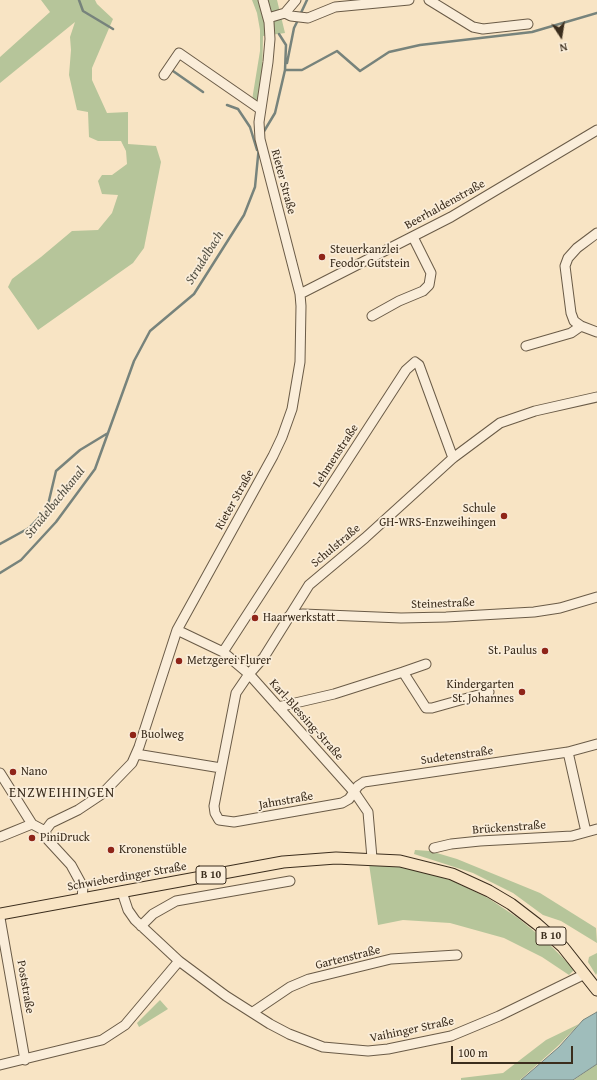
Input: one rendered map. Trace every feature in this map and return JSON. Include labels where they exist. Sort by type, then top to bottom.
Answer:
[{"type":"main road","name":"Schwieberdinger Straße","points":[[0,914],[283,862],[336,858],[372,858],[400,861],[431,867],[452,874],[489,890],[511,904],[563,947],[597,990]]},
{"type":"street","name":"Rieter Straße","points":[[44,831],[51,823],[78,810],[102,794],[124,773],[136,754],[177,630],[273,456],[288,424],[296,392],[300,362],[302,327],[300,294],[262,148],[259,128],[260,109],[269,53],[268,18],[263,0]]},
{"type":"street","points":[[288,15],[296,0]]},
{"type":"street","points":[[268,18],[288,15],[308,18],[335,7],[410,0]]},
{"type":"street","points":[[429,0],[472,27],[483,29],[528,24]]},
{"type":"street","points":[[167,70],[179,53],[260,109]]},
{"type":"street","name":"Beerhaldenstraße","points":[[300,294],[413,237],[478,202],[544,160],[597,130]]},
{"type":"street","points":[[597,233],[577,248],[568,258],[565,266],[571,313],[574,321],[581,326],[597,332]]},
{"type":"street","points":[[372,316],[399,301],[424,291],[429,285],[431,273],[413,237]]},
{"type":"street","points":[[526,346],[571,333],[581,326]]},
{"type":"street","name":"Lehmenstraße","points":[[223,652],[406,370],[415,362],[419,365],[453,458]]},
{"type":"street","name":"Schulstraße","points":[[219,820],[215,813],[214,806],[236,693],[249,674],[264,657],[309,585],[388,518],[453,458],[488,431],[505,421],[535,411],[597,397]]},
{"type":"street","name":"Steinestraße","points":[[289,616],[303,614],[401,618],[446,618],[534,612],[560,608],[597,597]]},
{"type":"street","name":"Karl-Blessing-Straße","points":[[177,630],[223,652],[249,674],[355,793],[368,812],[372,858]]},
{"type":"street","points":[[278,707],[334,694],[426,664]]},
{"type":"street","points":[[403,672],[426,708],[432,708],[489,692]]},
{"type":"street","name":"Sudetenstraße","points":[[355,793],[358,786],[364,782],[568,752],[597,744]]},
{"type":"street","points":[[568,752],[586,832]]},
{"type":"street","points":[[136,754],[221,768]]},
{"type":"street","points":[[0,773],[32,824],[44,831],[48,840],[76,874],[83,887],[82,898]]},
{"type":"street","name":"Jahnstraße","points":[[219,820],[234,822],[342,803],[355,793]]},
{"type":"street","points":[[0,837],[32,824]]},
{"type":"street","name":"Brückenstraße","points":[[434,848],[451,844],[572,836],[597,829]]},
{"type":"street","points":[[141,926],[160,909],[176,901],[290,881]]},
{"type":"street","name":"Vaihinger Straße","points":[[122,892],[128,910],[141,926],[179,961],[226,996],[289,1034],[324,1047],[343,1050],[368,1051],[388,1049],[451,1036],[472,1028],[585,974]]},
{"type":"street","name":"Poststraße","points":[[0,918],[25,1060]]},
{"type":"street","name":"Gartenstraße","points":[[253,1012],[290,987],[309,979],[391,960],[457,955]]},
{"type":"street","points":[[0,1065],[102,1040],[118,1031],[179,961]]},
{"type":"green space","points":[[41,0],[95,0],[97,4],[113,19],[92,68],[92,80],[107,113],[128,112],[128,144],[156,146],[161,162],[144,248],[133,263],[38,330],[8,287],[12,279],[72,231],[98,230],[112,213],[118,195],[102,194],[98,181],[102,175],[112,175],[127,164],[126,151],[121,141],[98,141],[89,137],[88,112],[77,110],[69,75],[71,50],[70,37],[75,22],[0,83],[0,57],[50,12]]},
{"type":"green space","points":[[252,0],[277,0],[285,33],[263,36],[262,81],[257,103],[252,100],[260,51],[260,30],[257,13]]},
{"type":"green space","points":[[415,850],[430,851],[457,859],[540,893],[596,928],[597,943],[561,921],[543,915],[513,893],[473,873],[414,854]]},
{"type":"green space","points":[[369,864],[387,864],[417,870],[453,881],[488,898],[518,918],[546,941],[574,969],[573,971],[569,975],[542,957],[504,938],[450,923],[403,920],[378,925]]},
{"type":"green space","points":[[597,953],[596,975],[588,962],[589,957]]},
{"type":"green space","points":[[160,1000],[168,1009],[139,1027],[137,1023]]},
{"type":"green space","points":[[579,1024],[559,1045],[520,1080],[461,1080],[461,1078],[503,1073],[546,1040]]},
{"type":"green space","points":[[597,1064],[597,1080],[574,1080]]},
{"type":"water","points":[[597,1012],[597,1064],[573,1080],[521,1080],[559,1047],[583,1020]]},
{"type":"waterway","name":"Strudelbachkanal","points":[[79,0],[83,11],[113,29]]},
{"type":"waterway","points":[[300,15],[307,0]]},
{"type":"waterway","points":[[285,70],[302,70],[337,51],[360,71],[389,52],[420,45],[532,32],[597,13]]},
{"type":"waterway","points":[[287,63],[294,28],[298,20]]},
{"type":"waterway","name":"Strudelbach","points":[[263,133],[275,113],[285,70],[286,45],[279,34]]},
{"type":"waterway","name":"Strudelbachkanal","points":[[173,71],[203,92]]},
{"type":"waterway","name":"Strudelbachkanal","points":[[227,105],[238,109],[250,127],[257,150]]},
{"type":"waterway","name":"Strudelbach","points":[[0,573],[21,560],[56,522],[95,469],[134,361],[150,331],[194,294],[244,215],[255,187],[259,146]]},
{"type":"waterway","name":"Strudelbach","points":[[0,544],[29,528],[47,509],[56,471],[80,450],[108,433]]},
{"type":"place","name":"Steuerkanzlei Feodor Gutstein","points":[[322,257]]},
{"type":"place","name":"Schule GH-WRS-Enzweihingen","points":[[504,516]]},
{"type":"place","name":"Haarwerkstatt","points":[[255,618]]},
{"type":"place","name":"St. Paulus","points":[[545,651]]},
{"type":"place","name":"Metzgerei Flurer","points":[[179,661]]},
{"type":"place","name":"Kindergarten St. Johannes","points":[[522,692]]},
{"type":"place","name":"Buolweg","points":[[133,735]]},
{"type":"place","name":"Nano","points":[[13,772]]},
{"type":"place","name":"PiniDruck","points":[[32,838]]},
{"type":"place","name":"Kronenstüble","points":[[111,850]]},
{"type":"district","name":"ENZWEIHINGEN","points":[[62,793]]}]
